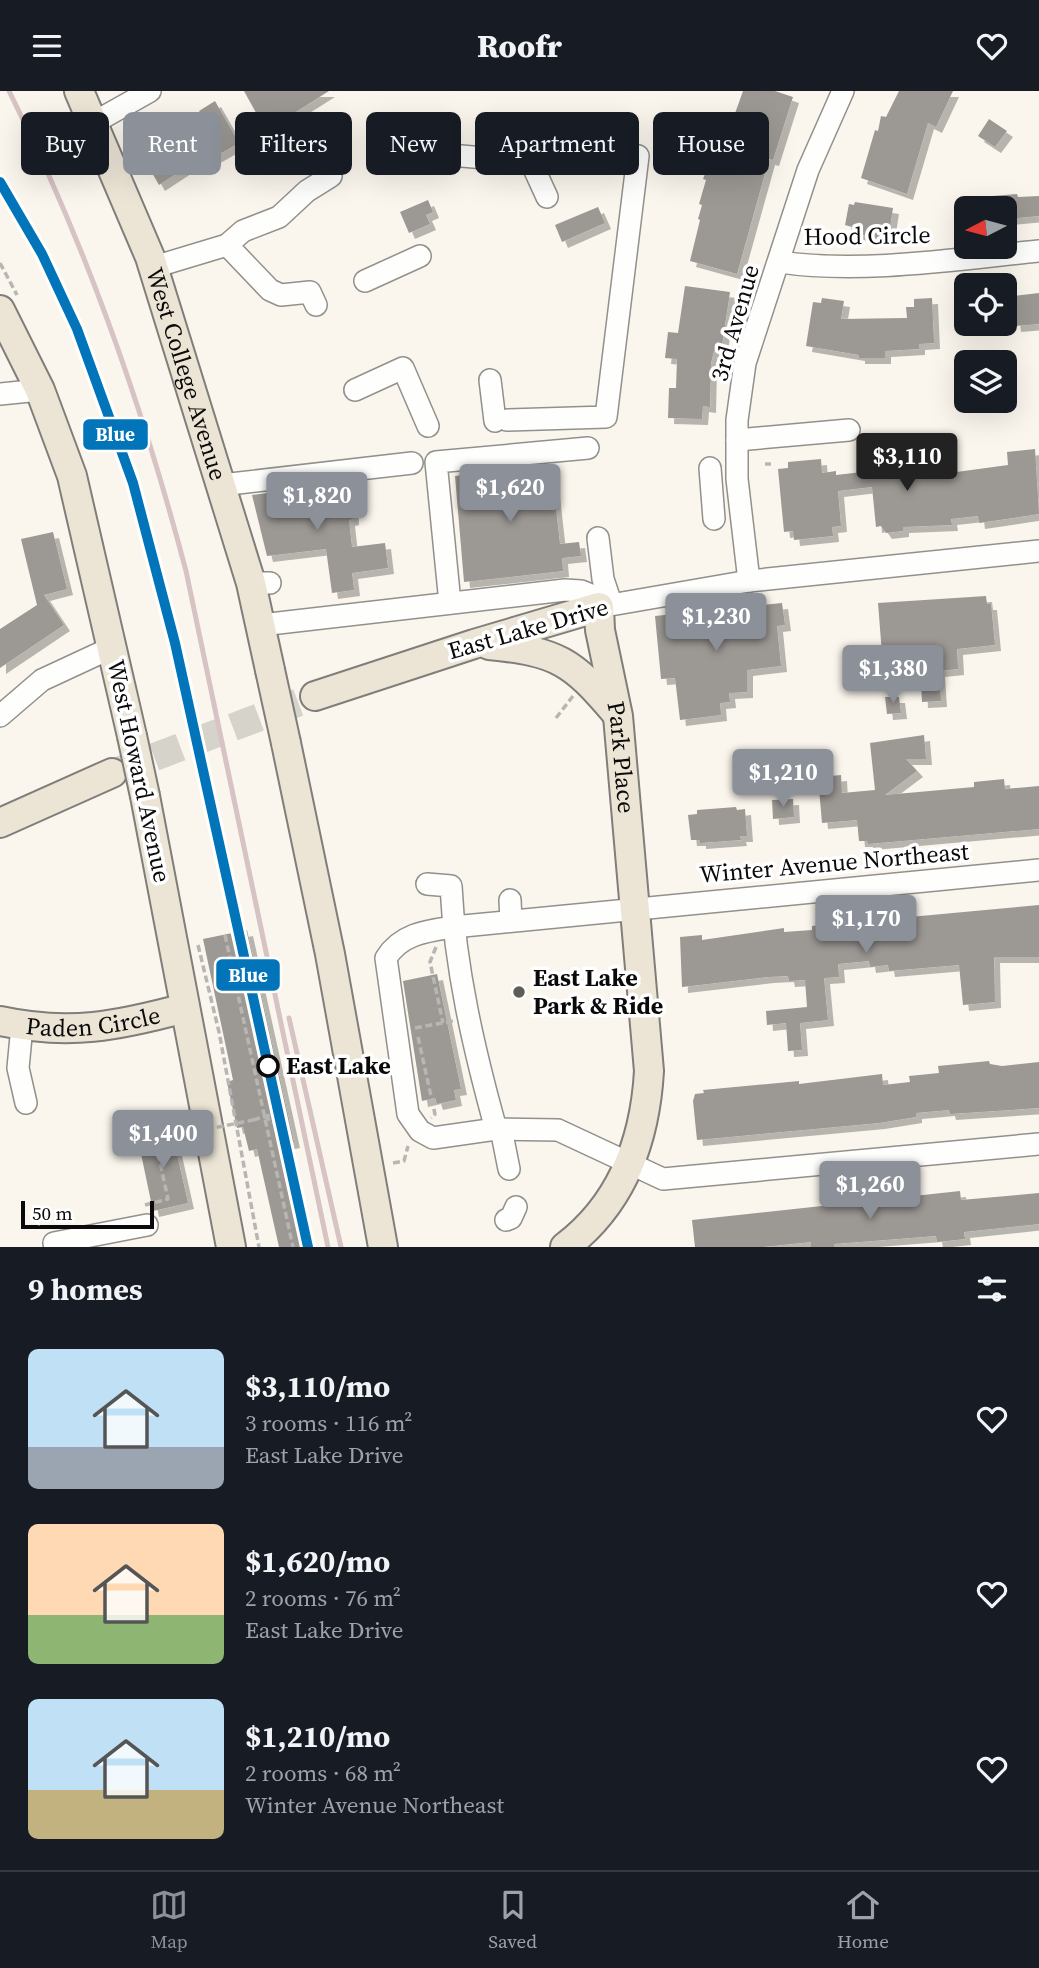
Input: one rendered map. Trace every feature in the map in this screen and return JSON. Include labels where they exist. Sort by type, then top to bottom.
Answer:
[{"type":"main road","name":"West College Avenue","points":[[79,91],[90,112]]},
{"type":"main road","name":"West College Avenue","points":[[109,157],[153,267],[221,485],[261,583],[261,625],[330,954],[383,1247]]},
{"type":"main road","name":"West Howard Avenue","points":[[0,310],[40,390],[72,475],[145,796],[231,1247]]},
{"type":"main road","name":"East Lake Drive","points":[[315,696],[605,605]]},
{"type":"main road","name":"Park Place","points":[[565,1247],[598,1214],[631,1165],[647,1107],[649,1071],[618,716],[600,630],[605,605]]},
{"type":"main road","points":[[474,644],[537,650],[569,665],[590,683],[618,716]]},
{"type":"main road","points":[[0,823],[112,773]]},
{"type":"main road","name":"Paden Circle","points":[[11,1023],[68,1031],[110,1027],[185,1008]]},
{"type":"street","points":[[109,114],[150,91]]},
{"type":"street","name":"3rd Avenue","points":[[749,581],[737,479],[737,440],[745,363],[780,263],[808,170],[844,91]]},
{"type":"street","points":[[461,156],[531,162],[547,197]]},
{"type":"street","points":[[490,380],[501,421],[606,417],[636,175]]},
{"type":"street","points":[[153,267],[227,245],[243,231],[279,217],[307,191],[331,176]]},
{"type":"street","points":[[227,245],[270,291],[281,295],[310,292],[316,305]]},
{"type":"street","name":"Hood Circle","points":[[780,263],[810,267],[836,266],[939,261],[1039,251]]},
{"type":"street","points":[[365,281],[420,256]]},
{"type":"street","points":[[355,390],[403,368],[429,426]]},
{"type":"street","points":[[0,394],[40,390]]},
{"type":"street","points":[[737,440],[849,429]]},
{"type":"street","points":[[450,603],[436,462],[588,448]]},
{"type":"street","points":[[221,485],[412,463]]},
{"type":"street","points":[[710,468],[715,519]]},
{"type":"street","points":[[598,538],[605,605]]},
{"type":"street","name":"East Lake Drive","points":[[605,605],[749,581],[1039,551]]},
{"type":"street","points":[[261,625],[565,590],[581,591],[605,605]]},
{"type":"street","points":[[0,716],[42,680],[113,647]]},
{"type":"street","name":"Winter Avenue Northeast","points":[[498,1129],[433,1138],[419,1131],[408,1114],[403,1096],[386,958],[393,947],[404,939],[422,932],[447,936],[511,910],[563,905],[635,909],[1039,870]]},
{"type":"street","points":[[427,884],[451,886],[447,936],[470,969],[475,1010],[486,1051],[498,1129],[509,1169]]},
{"type":"street","points":[[11,1023],[26,1103]]},
{"type":"street","points":[[498,1129],[558,1130],[663,1179],[1039,1144]]},
{"type":"street","points":[[54,1243],[145,1215]]},
{"type":"path","points":[[765,464],[771,464]]},
{"type":"path","points":[[556,718],[571,699]]},
{"type":"path","points":[[225,935],[293,1247]]},
{"type":"path","points":[[443,1023],[430,962],[437,945],[447,936]]},
{"type":"path","points":[[197,940],[219,1032],[259,1247]]},
{"type":"path","points":[[410,1030],[443,1023],[475,1010]]},
{"type":"path","points":[[416,1028],[435,1114],[429,1120]]},
{"type":"path","points":[[145,1215],[167,1199],[155,1140],[277,1113]]},
{"type":"path","points":[[264,1116],[277,1125]]},
{"type":"path","points":[[393,1164],[404,1161],[411,1141]]},
{"type":"building","points":[[244,91],[329,91],[296,112],[256,112]]},
{"type":"building","points":[[743,91],[775,91],[793,97],[773,160],[769,159],[769,112],[736,112]]},
{"type":"building","points":[[899,91],[953,91],[936,127],[928,123],[907,194],[861,178],[881,116],[886,117]]},
{"type":"building","points":[[215,101],[235,136],[235,145],[221,153],[221,112],[199,111]]},
{"type":"building","points":[[989,119],[1007,131],[995,147],[978,136]]},
{"type":"building","points":[[153,175],[174,175],[159,185]]},
{"type":"building","points":[[705,175],[765,175],[737,274],[690,261],[700,220],[698,219],[702,205],[699,204],[706,180],[703,179]]},
{"type":"building","points":[[1017,194],[1018,197],[1039,196],[1039,216],[1017,218],[1017,196],[992,196]]},
{"type":"building","points":[[428,200],[433,212],[426,215],[430,224],[409,233],[400,212]]},
{"type":"building","points":[[855,202],[893,208],[888,240],[852,233],[852,227],[845,225],[849,204],[854,205]]},
{"type":"building","points":[[598,207],[605,223],[562,242],[555,225]]},
{"type":"building","points":[[685,286],[730,292],[721,352],[714,351],[711,363],[710,407],[703,406],[702,419],[668,418],[669,388],[676,388],[677,359],[665,358],[668,332],[678,333]]},
{"type":"building","points":[[1039,293],[1039,324],[1017,326],[1017,296]]},
{"type":"building","points":[[822,298],[844,301],[841,319],[907,318],[906,307],[914,307],[914,299],[932,298],[934,343],[919,344],[919,349],[885,351],[885,358],[859,358],[859,355],[806,346],[813,302],[821,303]]},
{"type":"building","points":[[885,436],[886,443],[901,442],[905,479],[1008,465],[1007,452],[1035,449],[1039,514],[979,523],[978,516],[951,519],[952,525],[903,527],[903,531],[886,533],[881,526],[876,527],[872,487],[838,491],[841,526],[832,527],[833,536],[794,540],[793,531],[784,532],[778,469],[788,468],[788,462],[821,459],[822,473],[836,471],[836,475],[871,471],[868,437]]},
{"type":"building","points":[[551,465],[560,544],[579,542],[581,556],[562,558],[563,571],[464,582],[455,476]]},
{"type":"building","points":[[307,488],[307,495],[352,490],[353,519],[349,520],[352,547],[385,543],[388,568],[352,573],[354,590],[332,593],[326,549],[267,556],[252,495]]},
{"type":"building","points":[[53,532],[67,589],[44,595],[64,625],[0,668],[0,629],[37,605],[21,539]]},
{"type":"building","points":[[986,596],[987,604],[991,604],[995,645],[957,649],[958,669],[939,671],[941,701],[922,702],[920,662],[890,664],[882,654],[878,603]]},
{"type":"building","points":[[782,603],[785,625],[777,626],[781,666],[747,670],[747,692],[729,693],[730,702],[720,703],[721,715],[680,720],[675,678],[661,679],[655,616]]},
{"type":"building","points":[[885,697],[899,697],[901,713],[887,714]]},
{"type":"building","points":[[924,735],[926,759],[906,759],[917,771],[885,795],[974,787],[974,782],[1004,779],[1005,789],[1039,786],[1039,829],[868,844],[867,841],[859,841],[857,820],[822,823],[818,777],[841,775],[842,793],[875,790],[870,743]]},
{"type":"building","points":[[793,799],[794,817],[773,819],[772,800]]},
{"type":"building","points":[[736,807],[737,810],[745,809],[747,836],[740,836],[741,840],[700,843],[700,840],[691,840],[688,815],[697,814],[697,810]]},
{"type":"building","points":[[1039,905],[1039,957],[994,957],[995,1002],[963,1005],[959,965],[889,971],[888,965],[870,967],[869,961],[838,964],[839,977],[824,978],[828,1020],[800,1023],[802,1050],[788,1051],[786,1023],[767,1025],[766,1011],[807,1007],[805,980],[789,981],[788,976],[768,977],[682,987],[680,937],[702,935],[702,940],[784,928],[784,932],[812,930],[812,926]]},
{"type":"building","points":[[247,930],[294,1142],[284,1144],[306,1247],[279,1247],[257,1149],[249,1151],[243,1127],[237,1128],[227,1082],[233,1080],[203,939]]},
{"type":"building","points":[[437,974],[461,1089],[454,1090],[456,1100],[437,1104],[435,1098],[422,1101],[403,981]]},
{"type":"building","points":[[989,1061],[990,1064],[1002,1066],[1039,1062],[1039,1108],[950,1114],[949,1110],[916,1113],[916,1117],[879,1123],[697,1140],[693,1101],[695,1094],[704,1093],[703,1090],[799,1081],[799,1084],[882,1074],[883,1085],[910,1082],[909,1076],[939,1073],[938,1066]]},
{"type":"building","points":[[162,1126],[164,1133],[172,1132],[188,1203],[153,1211],[140,1149],[148,1148],[144,1130]]},
{"type":"building","points":[[960,1191],[961,1200],[1039,1193],[1039,1224],[964,1232],[965,1239],[937,1242],[936,1236],[834,1244],[834,1247],[811,1247],[811,1242],[763,1247],[695,1247],[692,1220]]},
{"type":"tunnel","points":[[115,772],[315,696]]},
{"type":"railway","points":[[9,91],[63,207],[110,326],[169,509],[186,571],[328,1247]]},
{"type":"railway","points":[[289,1018],[341,1247]]},
{"type":"transit line","name":"Blue","points":[[0,182],[42,254],[77,329],[133,483],[175,643],[308,1247]]},
{"type":"place","name":"East Lake Park & Ride","points":[[519,992]]},
{"type":"place","name":"East Lake","points":[[268,1066]]}]
